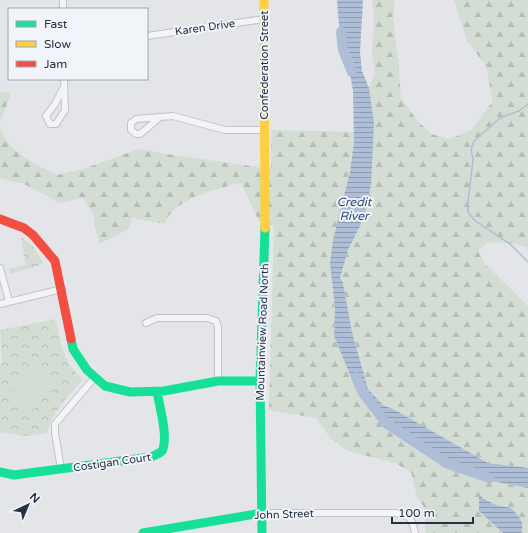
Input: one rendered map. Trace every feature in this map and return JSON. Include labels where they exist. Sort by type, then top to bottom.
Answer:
[{"type":"street","name":"Confederation Street","points":[[264,0],[265,130]]},
{"type":"street","name":"Karen Drive","points":[[148,36],[264,19]]},
{"type":"street","points":[[64,80],[65,110],[56,124],[50,124],[46,119],[46,116],[55,104],[64,87]]},
{"type":"street","points":[[159,118],[180,117],[225,130],[265,130]]},
{"type":"street","name":"Mountainview Road North","points":[[262,533],[260,381],[265,248],[265,130]]},
{"type":"street","points":[[0,219],[24,228],[49,252],[58,269],[73,349],[81,363],[105,386],[130,392],[157,391],[218,381],[260,381]]},
{"type":"street","points":[[0,268],[9,301]]},
{"type":"street","points":[[0,304],[62,288]]},
{"type":"street","points":[[146,323],[157,318],[207,318],[216,321],[218,327],[218,381]]},
{"type":"street","points":[[61,469],[55,424],[95,377]]},
{"type":"street","name":"Costigan Court","points":[[0,472],[14,475],[151,457],[159,454],[162,450],[163,436],[157,391]]},
{"type":"street","name":"John Street","points":[[142,533],[186,530],[262,513],[396,513],[407,515],[412,521],[416,533]]},
{"type":"green space","points":[[372,0],[395,0],[393,18],[401,98],[417,120],[431,134],[450,139],[471,130],[493,101],[486,66],[467,41],[454,0],[528,0],[528,247],[511,243],[488,242],[478,251],[484,263],[528,306],[528,468],[488,463],[395,410],[383,405],[368,389],[352,332],[343,283],[340,278],[348,250],[364,218],[374,123],[369,88],[375,73],[372,55],[374,15]]},
{"type":"green space","points":[[0,91],[11,93],[0,122]]},
{"type":"green space","points":[[0,128],[3,136],[16,150],[32,162],[57,175],[83,169],[139,149],[271,169],[271,130],[354,132],[350,172],[340,213],[332,286],[335,309],[334,336],[386,418],[487,480],[528,488],[528,533],[521,533],[524,527],[511,508],[496,505],[485,498],[479,511],[503,533],[426,533],[424,507],[417,497],[411,472],[395,463],[348,451],[331,439],[316,418],[269,410],[274,226],[259,221],[241,183],[221,188],[186,201],[169,215],[165,224],[132,218],[129,229],[99,244],[93,214],[83,198],[60,203],[24,184],[0,178]]},
{"type":"green space","points":[[21,237],[32,245],[44,264],[10,274],[9,269],[26,265]]},
{"type":"green space","points":[[56,319],[62,349],[69,364],[82,380],[57,411],[49,425],[47,433],[26,436],[0,432],[0,365],[2,362],[0,330]]},
{"type":"green space","points":[[37,368],[55,386],[29,413],[10,394]]},
{"type":"water","name":"Credit River","points":[[337,0],[363,0],[360,52],[362,71],[369,88],[374,123],[371,185],[364,218],[348,250],[340,278],[343,283],[352,332],[368,389],[383,405],[395,410],[488,463],[528,468],[528,488],[487,480],[418,442],[386,418],[351,377],[334,336],[335,309],[330,263],[333,240],[350,172],[354,142],[353,91],[348,62],[340,38]]},
{"type":"water","points":[[479,496],[496,505],[511,508],[522,522],[523,526],[521,533],[503,533],[479,511]]},
{"type":"waterway","name":"Credit River","points":[[341,32],[343,50],[352,72]]},
{"type":"waterway","points":[[528,104],[519,111],[500,118],[474,141],[471,149],[473,159],[468,202],[468,212],[474,220],[510,244],[528,262]]},
{"type":"waterway","name":"Credit River","points":[[356,377],[363,393],[386,423],[448,464],[490,478]]},
{"type":"traffic: fast","points":[[262,533],[260,381],[265,228]]},
{"type":"traffic: fast","points":[[71,339],[73,349],[87,370],[105,386],[130,392],[164,391],[218,381],[260,381]]},
{"type":"traffic: fast","points":[[0,472],[14,475],[151,457],[158,454],[162,451],[164,445],[164,430],[157,391]]},
{"type":"traffic: fast","points":[[143,533],[262,513]]},
{"type":"traffic: slow","points":[[264,0],[265,228]]},
{"type":"traffic: jam","points":[[0,219],[24,228],[33,235],[55,261],[71,339]]}]
